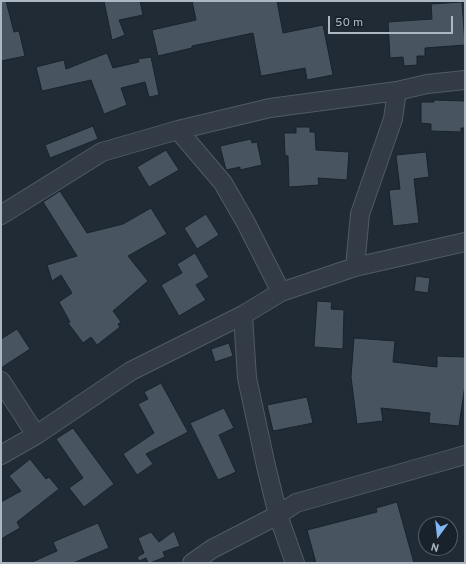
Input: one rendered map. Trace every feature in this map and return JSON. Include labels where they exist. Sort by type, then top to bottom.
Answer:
[{"type":"street","points":[[1,215],[102,152],[178,130],[270,108],[397,90],[427,84],[465,80]]},
{"type":"street","points":[[355,267],[360,214],[393,119],[397,90]]},
{"type":"street","points":[[178,130],[223,183],[281,292]]},
{"type":"street","points":[[1,455],[36,435],[131,371],[243,315],[281,292],[355,267],[465,242]]},
{"type":"street","points":[[243,315],[247,378],[278,515],[295,563]]},
{"type":"street","points":[[1,381],[36,435]]},
{"type":"street","points":[[192,563],[212,549],[278,515],[296,503],[465,455]]},
{"type":"building","points":[[1,1],[6,1],[14,32],[19,31],[25,56],[1,61]]},
{"type":"building","points":[[104,1],[140,1],[143,15],[119,20],[125,35],[112,40]]},
{"type":"building","points":[[192,1],[277,1],[283,33],[323,25],[333,75],[307,80],[305,68],[261,76],[253,33],[192,46],[192,48],[158,56],[152,30],[196,20]]},
{"type":"building","points":[[462,2],[465,45],[425,48],[425,56],[417,56],[417,65],[404,66],[403,57],[390,58],[388,22],[432,19],[431,4]]},
{"type":"building","points":[[107,53],[113,68],[139,62],[138,59],[151,57],[159,95],[149,97],[145,82],[121,88],[127,105],[104,114],[91,80],[42,91],[36,67],[64,60],[66,69]]},
{"type":"building","points":[[434,100],[465,101],[465,128],[461,128],[461,132],[431,131],[431,124],[421,123],[421,102],[434,102]]},
{"type":"building","points":[[93,126],[98,139],[50,158],[45,145]]},
{"type":"building","points":[[296,127],[310,127],[310,132],[315,132],[316,150],[349,152],[347,180],[318,178],[319,185],[289,187],[288,156],[285,155],[284,133],[296,133]]},
{"type":"building","points":[[251,139],[252,143],[257,142],[262,165],[240,170],[240,167],[226,170],[220,146]]},
{"type":"building","points":[[166,150],[179,170],[149,187],[137,167]]},
{"type":"building","points":[[426,152],[429,177],[414,179],[419,223],[393,226],[389,190],[400,189],[396,155]]},
{"type":"building","points":[[60,191],[87,233],[123,224],[151,208],[167,234],[128,256],[148,281],[113,311],[121,322],[118,324],[120,327],[97,345],[91,337],[83,343],[68,323],[70,322],[59,302],[72,293],[61,275],[52,281],[47,265],[77,256],[43,202]]},
{"type":"building","points":[[206,214],[219,235],[197,249],[184,228]]},
{"type":"building","points":[[195,253],[209,277],[196,285],[206,300],[179,316],[161,285],[182,273],[177,264]]},
{"type":"building","points":[[416,276],[430,278],[428,293],[414,291]]},
{"type":"building","points":[[317,301],[332,302],[331,309],[344,310],[343,349],[314,347]]},
{"type":"building","points":[[17,329],[30,349],[1,368],[1,339]]},
{"type":"building","points":[[354,338],[395,341],[393,362],[437,367],[437,356],[465,357],[465,385],[459,426],[429,423],[430,413],[381,408],[383,421],[357,424],[351,377]]},
{"type":"building","points":[[229,343],[233,356],[215,362],[211,349]]},
{"type":"building","points":[[161,383],[188,432],[146,454],[153,464],[137,475],[123,454],[154,433],[138,404],[148,399],[144,392]]},
{"type":"building","points":[[307,397],[313,423],[273,431],[267,405]]},
{"type":"building","points":[[224,408],[234,428],[219,435],[236,472],[218,480],[190,423]]},
{"type":"building","points":[[73,428],[114,484],[84,507],[69,488],[83,478],[56,439]]},
{"type":"building","points":[[30,459],[46,479],[49,477],[59,489],[17,522],[20,528],[1,539],[1,502],[21,491],[9,476]]},
{"type":"building","points":[[397,502],[414,563],[316,563],[307,530],[377,512],[376,508]]},
{"type":"building","points":[[98,523],[109,548],[73,563],[30,563],[57,551],[53,542]]},
{"type":"building","points":[[174,531],[180,546],[163,552],[165,557],[150,563],[148,563],[146,558],[139,561],[137,557],[144,553],[138,538],[151,532],[159,542]]}]
